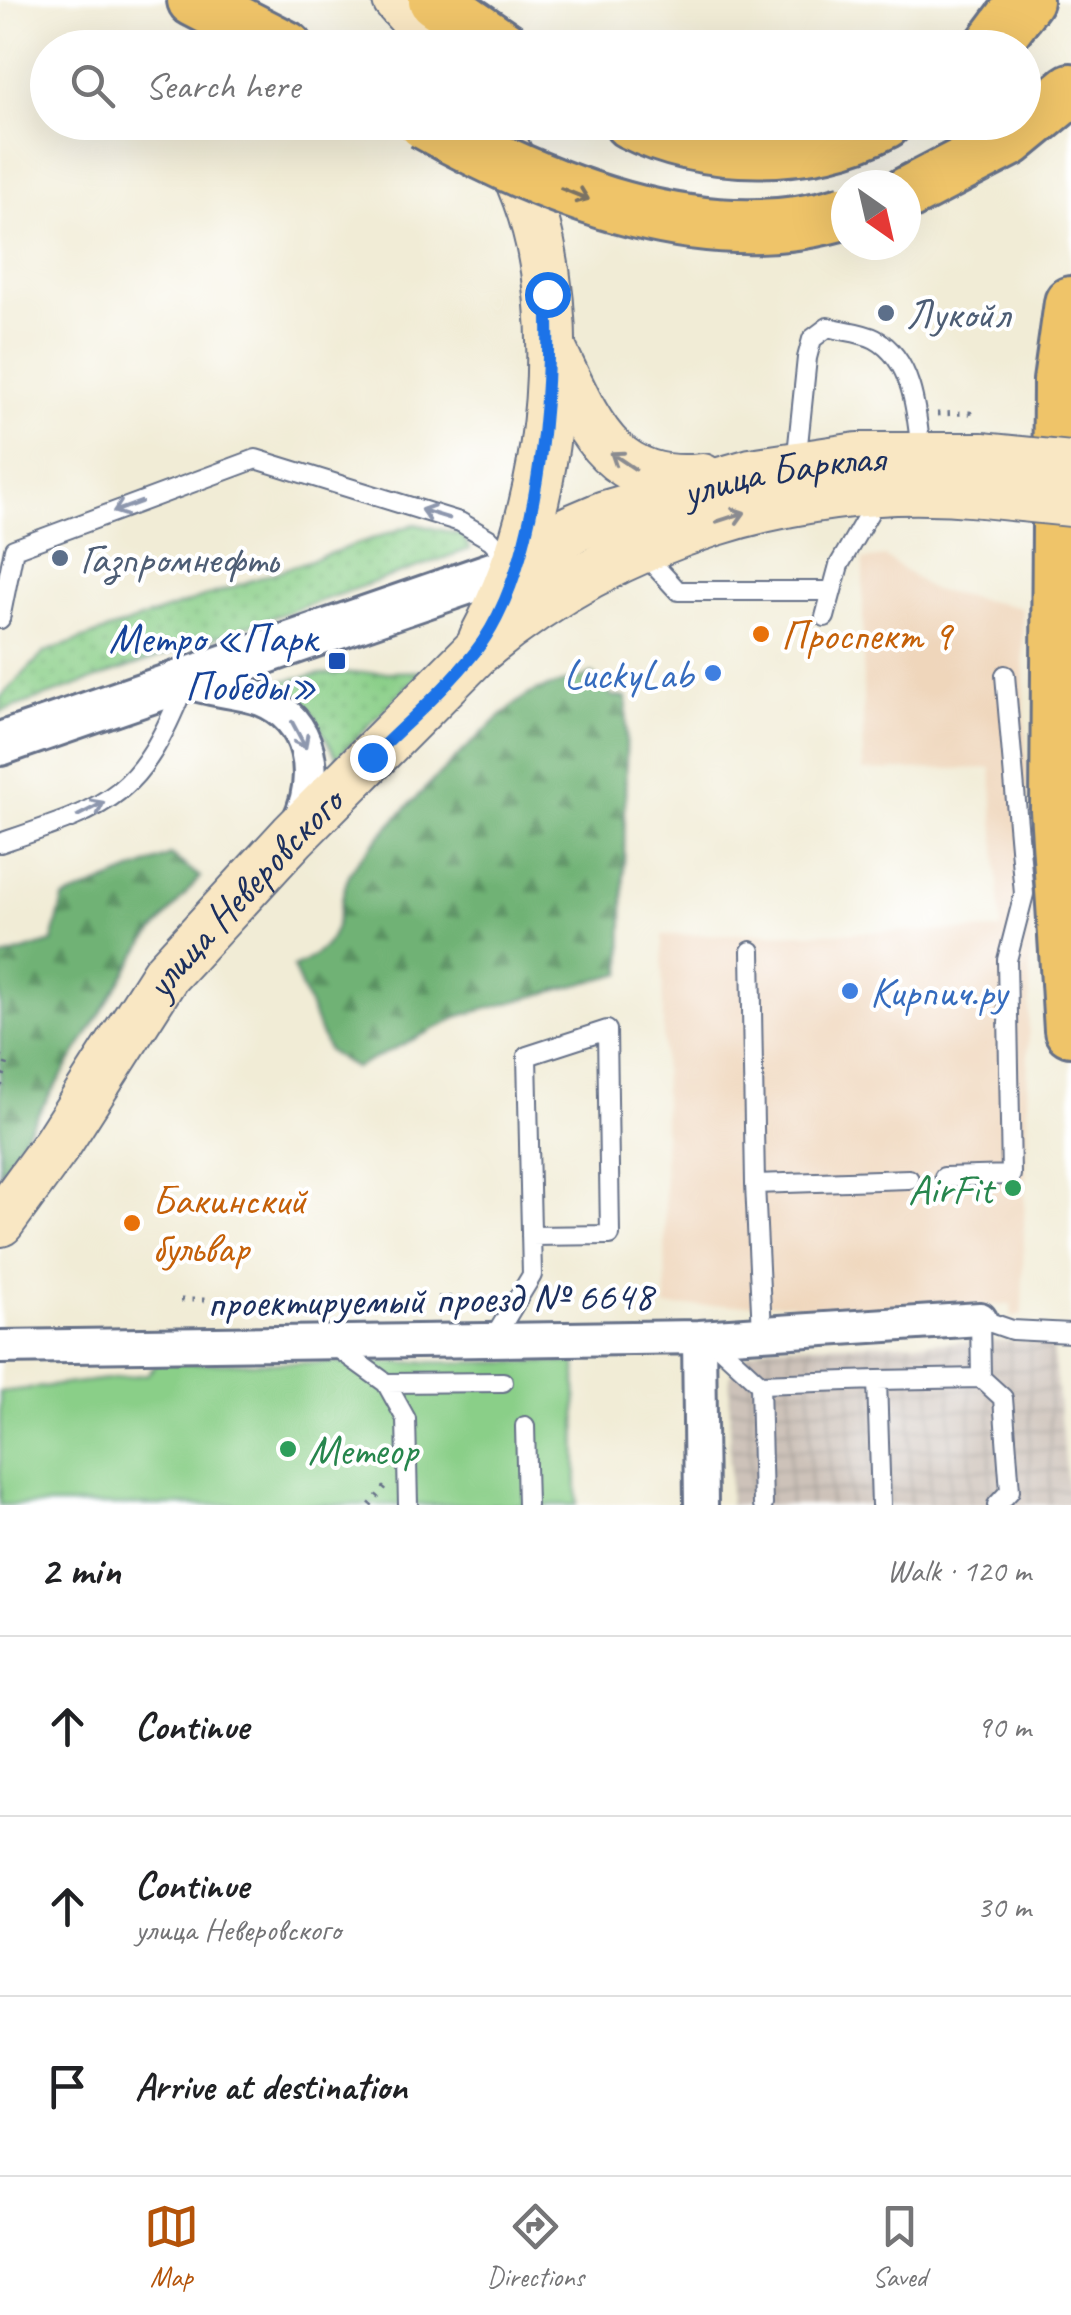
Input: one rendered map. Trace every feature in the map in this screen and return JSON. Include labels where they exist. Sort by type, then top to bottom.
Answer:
[{"type":"main road","points":[[194,0],[252,30]]},
{"type":"main road","points":[[397,0],[424,30]]},
{"type":"main road","points":[[435,0],[479,30]]},
{"type":"main road","points":[[1004,30],[1026,0]]},
{"type":"main road","points":[[1041,115],[1071,90]]},
{"type":"main road","points":[[456,140],[491,160],[611,208],[700,223],[811,223],[831,217]]},
{"type":"main road","points":[[477,650],[515,566],[534,498],[550,347],[540,242],[521,179],[501,140]]},
{"type":"main road","points":[[689,140],[746,150],[803,148],[834,140]]},
{"type":"main road","points":[[921,186],[1010,140]]},
{"type":"main road","points":[[1071,304],[1060,381],[1056,810],[1071,1030]]},
{"type":"main road","points":[[550,347],[595,435],[623,462],[662,479],[773,469]]},
{"type":"main road","name":"улица Барклая","points":[[515,566],[572,529],[605,515],[773,469],[919,435],[1071,502]]},
{"type":"main road","name":"улица Барклая","points":[[639,549],[741,513],[800,500],[906,490],[978,458],[1071,466]]},
{"type":"main road","name":"улица Неверовского","points":[[0,1222],[57,1144],[165,975],[292,836],[477,650],[547,596],[639,549]]},
{"type":"street","name":"улица Барклая","points":[[0,744],[515,566],[639,549]]},
{"type":"street","points":[[186,681],[207,690],[256,697],[277,707],[294,722],[311,761],[312,782],[292,836]]},
{"type":"street","name":"проектируемый проезд № 6648","points":[[0,1347],[704,1337],[980,1319]]},
{"type":"street","points":[[701,1505],[704,1337]]},
{"type":"lane","points":[[773,469],[812,339],[828,327],[874,339],[887,349],[910,386],[919,435]]},
{"type":"lane","points":[[0,619],[14,549],[256,460],[460,522],[492,540],[515,566]]},
{"type":"lane","points":[[825,617],[829,591],[869,514]]},
{"type":"lane","points":[[639,549],[678,591],[829,591]]},
{"type":"lane","points":[[944,1178],[1011,1175],[1006,960],[1024,894],[1005,675]]},
{"type":"lane","points":[[0,843],[89,813],[126,789],[163,738],[186,681]]},
{"type":"lane","points":[[751,951],[762,1331]]},
{"type":"lane","points":[[494,1338],[532,1275],[531,1236],[528,1056],[607,1030],[610,1235],[531,1236]]},
{"type":"lane","points":[[755,1184],[909,1178]]},
{"type":"lane","points":[[981,1378],[980,1319],[1012,1330],[1071,1333]]},
{"type":"lane","points":[[704,1337],[760,1384],[981,1378],[1003,1398],[1010,1492],[997,1505]]},
{"type":"lane","points":[[328,1341],[386,1383],[406,1419],[408,1505]]},
{"type":"lane","points":[[878,1380],[881,1505]]},
{"type":"lane","points":[[386,1383],[503,1382]]},
{"type":"lane","points":[[760,1384],[763,1505]]},
{"type":"lane","points":[[525,1426],[527,1505]]},
{"type":"path","points":[[919,435],[970,412],[978,458]]},
{"type":"path","points":[[0,1056],[7,1062],[0,1088]]},
{"type":"path","points":[[438,1298],[462,1297]]},
{"type":"path","points":[[181,1300],[206,1300]]},
{"type":"shaded area","points":[[885,557],[932,590],[1022,608],[1031,930],[1022,1314],[1012,1318],[1011,1304],[793,1315],[792,1303],[666,1307],[662,935],[1001,930],[991,768],[863,771],[863,560]]},
{"type":"shaded area","points":[[1013,1341],[1052,1344],[1070,1505],[730,1505],[730,1375],[748,1354],[772,1345]]},
{"type":"green space","points":[[415,524],[463,535],[470,549],[0,712],[0,698],[45,652]]},
{"type":"green space","points":[[423,671],[337,758],[313,714],[269,683],[322,674]]},
{"type":"green space","points":[[593,674],[612,696],[627,698],[622,973],[463,1015],[355,1068],[328,1051],[293,967],[323,949],[330,939],[349,875],[358,861],[432,781],[514,706],[535,692]]},
{"type":"green space","points":[[171,855],[200,877],[145,942],[0,1175],[0,958],[52,942],[63,899]]},
{"type":"green space","name":"Метеор","points":[[576,1362],[577,1505],[0,1505],[0,1392],[148,1374],[157,1363]]},
{"type":"place","name":"Лукойл","points":[[886,313]]},
{"type":"place","name":"Газпромнефть","points":[[60,558]]},
{"type":"place","name":"Проспект 9","points":[[761,634]]},
{"type":"place","name":"Метро «Парк Победы»","points":[[337,661]]},
{"type":"place","name":"LuckyLab","points":[[713,673]]},
{"type":"place","name":"Кирпич.ру","points":[[850,991]]},
{"type":"place","name":"AirFit","points":[[1013,1188]]},
{"type":"place","name":"Бакинский бульвар","points":[[132,1223]]},
{"type":"place","name":"Метеор","points":[[288,1449]]},
{"type":"route","points":[[372,757],[477,650],[502,601],[534,498],[546,410],[550,347],[547,294]]}]
